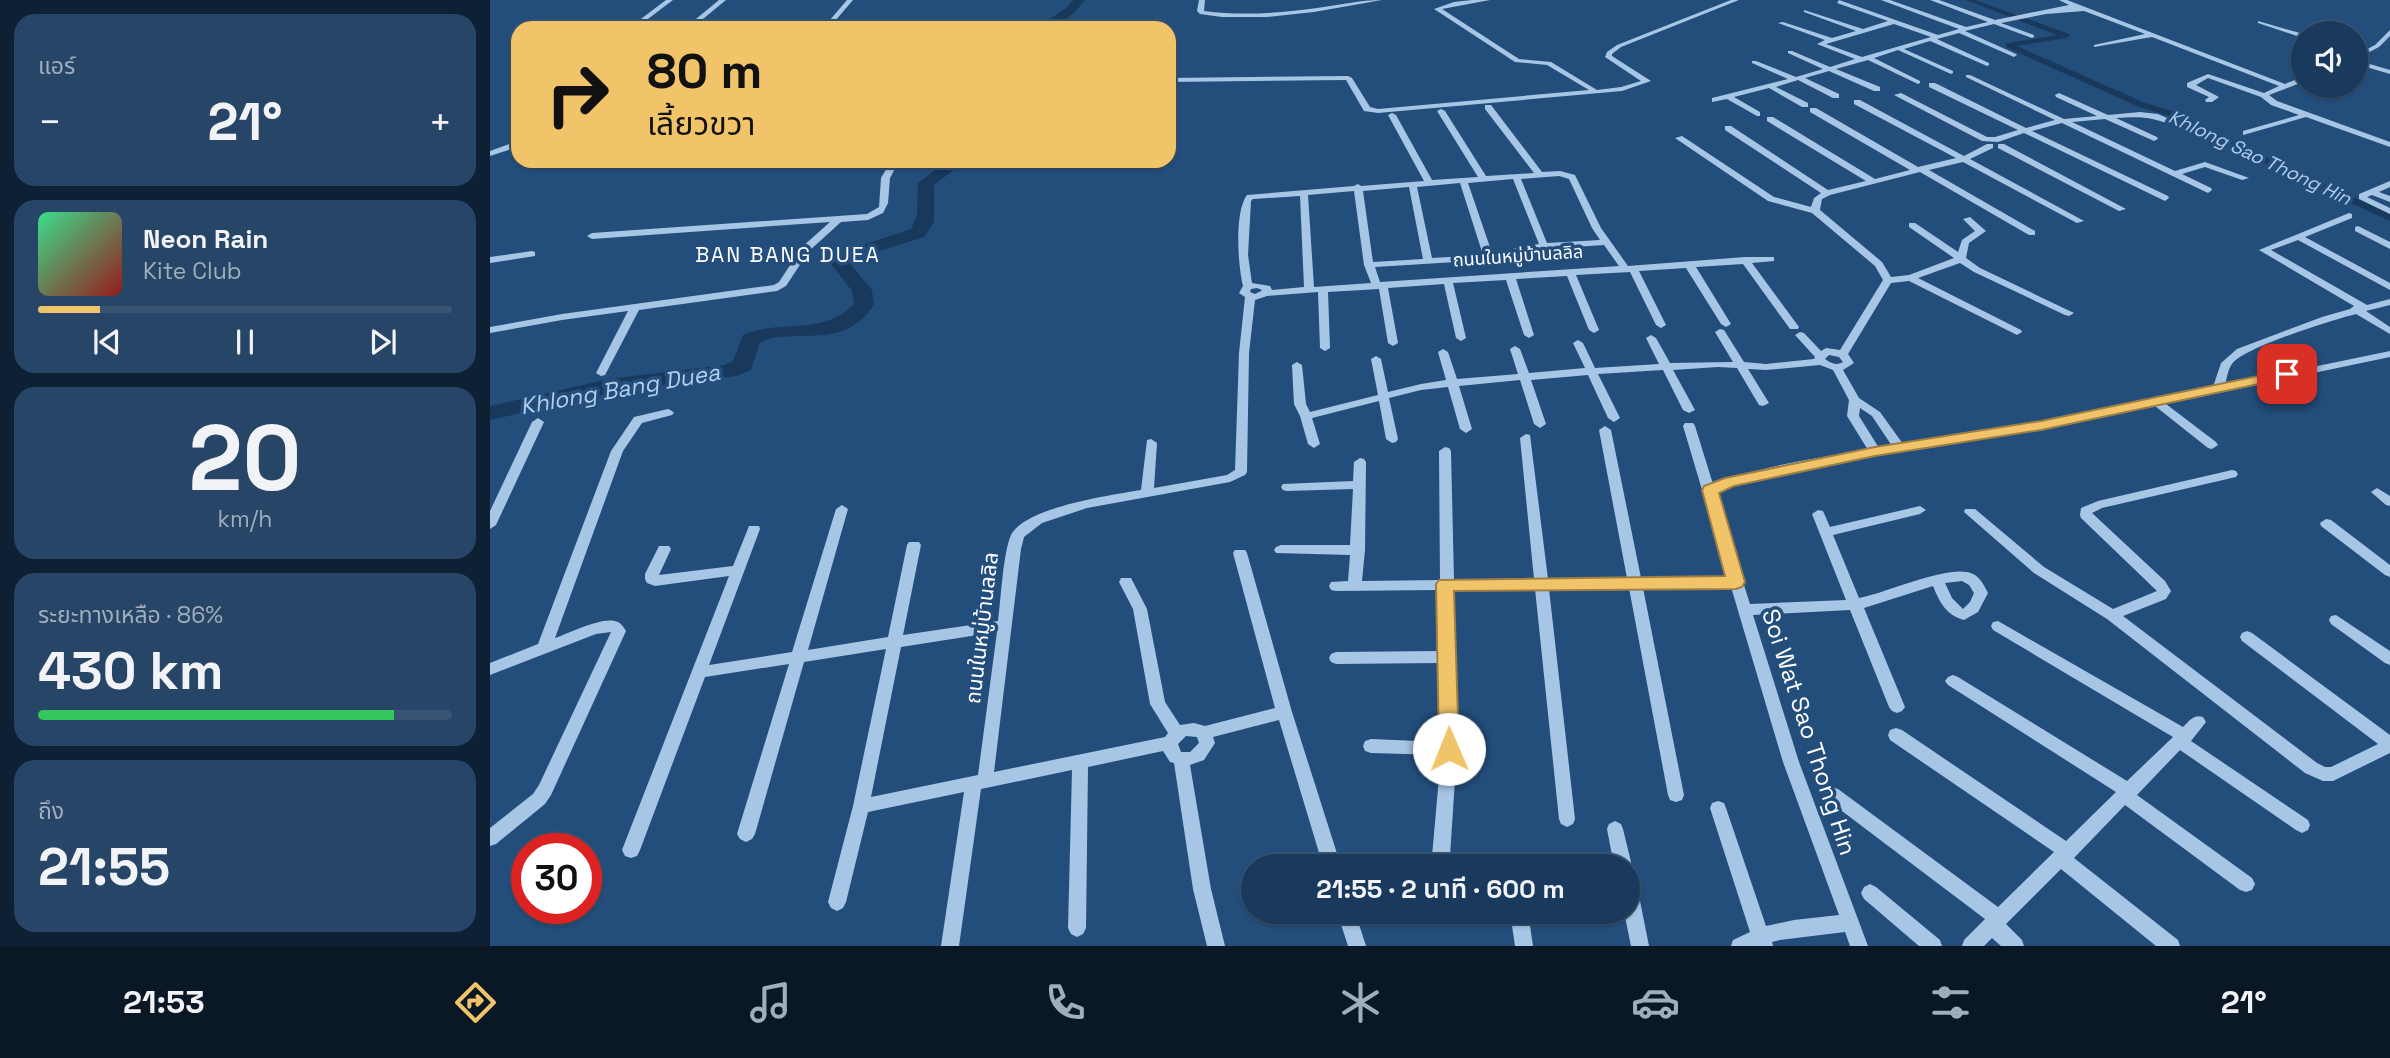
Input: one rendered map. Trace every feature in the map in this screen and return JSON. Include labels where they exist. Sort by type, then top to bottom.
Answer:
[{"type":"street","points":[[642,21],[670,0]]},
{"type":"street","points":[[697,21],[723,0]]},
{"type":"street","points":[[832,21],[850,0]]},
{"type":"street","points":[[1202,0],[1202,13],[1235,15],[1310,11],[1379,0]]},
{"type":"street","points":[[1484,0],[1451,2],[1437,9],[1517,61],[1549,63],[1595,92]]},
{"type":"street","points":[[1176,80],[1348,78],[1367,108],[1378,111],[1595,92],[1647,81],[1607,55],[1619,46],[1736,0]]},
{"type":"street","points":[[1884,0],[1962,30],[2014,55]]},
{"type":"street","points":[[1933,0],[2032,36]]},
{"type":"street","points":[[1715,100],[1797,79],[2064,1],[2285,86]]},
{"type":"street","points":[[1839,2],[1935,38],[1986,64]]},
{"type":"street","points":[[2046,12],[2076,6]]},
{"type":"street","points":[[2022,13],[2084,9]]},
{"type":"street","points":[[1807,11],[1863,31]]},
{"type":"street","points":[[1893,22],[1821,44],[1867,59],[1918,82]]},
{"type":"street","points":[[2260,22],[2291,32]]},
{"type":"street","points":[[1781,23],[1831,40]]},
{"type":"street","points":[[2368,50],[2377,46],[2390,32]]},
{"type":"street","points":[[2095,46],[2152,35]]},
{"type":"street","points":[[1900,49],[1951,72]]},
{"type":"street","points":[[1790,52],[1834,68],[1877,89]]},
{"type":"street","points":[[2368,59],[2390,65]]},
{"type":"street","points":[[2368,61],[2390,72]]},
{"type":"street","points":[[1755,62],[1836,96]]},
{"type":"street","points":[[1968,76],[2208,190]]},
{"type":"street","points":[[2209,100],[2215,97],[2190,85],[2208,76],[2390,145]]},
{"type":"street","points":[[2263,95],[2291,84]]},
{"type":"street","points":[[1932,85],[2165,198]]},
{"type":"street","points":[[1770,86],[2032,233]]},
{"type":"street","points":[[1898,95],[1987,142],[1999,143],[2122,209]]},
{"type":"street","points":[[2059,95],[2154,139]]},
{"type":"street","points":[[1728,97],[1757,114]]},
{"type":"street","points":[[1857,103],[2080,221]]},
{"type":"street","points":[[1488,107],[1539,174]]},
{"type":"street","points":[[1441,111],[1483,178]]},
{"type":"street","points":[[1999,143],[2025,130],[2062,121],[2149,114],[2176,124]]},
{"type":"street","points":[[1391,115],[1428,181]]},
{"type":"street","points":[[2246,132],[2306,115]]},
{"type":"street","points":[[1770,119],[1873,181]]},
{"type":"street","points":[[1728,128],[1827,193]]},
{"type":"street","points":[[1679,138],[1771,199],[1815,211],[1880,264],[1888,280]]},
{"type":"street","points":[[1815,211],[1818,198],[1827,193],[1963,159],[1987,142]]},
{"type":"street","points":[[490,154],[511,146]]},
{"type":"street","points":[[2175,174],[2205,164],[2245,178]]},
{"type":"street","points":[[592,236],[868,217],[882,210],[886,200],[884,183],[892,168]]},
{"type":"street","points":[[1249,292],[1243,260],[1247,201],[1259,195],[1560,173],[1572,177],[1591,219],[1630,269],[1661,326]]},
{"type":"street","points":[[1516,176],[1544,246]]},
{"type":"street","points":[[1463,179],[1488,257]]},
{"type":"street","points":[[1412,183],[1428,261]]},
{"type":"street","points":[[2390,184],[2362,197],[2390,211]]},
{"type":"street","points":[[1358,187],[1369,265],[1380,285],[1393,343]]},
{"type":"street","points":[[2372,191],[2390,199]]},
{"type":"street","points":[[1304,192],[1309,290]]},
{"type":"street","points":[[2349,216],[2264,250],[2359,308],[2390,331]]},
{"type":"street","points":[[1961,259],[1965,242],[1981,230],[1966,219]]},
{"type":"street","points":[[490,330],[777,288],[783,284],[805,249],[837,221]]},
{"type":"street","points":[[1912,225],[1992,278],[2068,313]]},
{"type":"street","points":[[2358,229],[2390,246]]},
{"type":"street","points":[[2302,239],[2390,287]]},
{"type":"street","points":[[1369,265],[1488,257],[1544,246],[1607,242]]},
{"type":"street","points":[[490,260],[532,254]]},
{"type":"street","name":"ถนนในหมู่บ้านลลิล","points":[[950,946],[1005,625],[1014,549],[1023,528],[1037,520],[1085,504],[1230,478],[1241,472],[1244,353],[1249,292],[1261,285],[1267,288],[1266,293],[1771,259]]},
{"type":"street","points":[[1888,280],[1910,278],[1961,259]]},
{"type":"street","points":[[1745,260],[1797,331],[1821,359],[1837,368],[1855,400],[1876,414],[1900,448]]},
{"type":"street","points":[[1689,264],[1740,366],[1763,403]]},
{"type":"street","points":[[1571,274],[1594,330]]},
{"type":"street","points":[[1510,277],[1529,335]]},
{"type":"street","points":[[1910,278],[2017,332]]},
{"type":"street","points":[[1843,354],[1888,280]]},
{"type":"street","points":[[1448,281],[1461,338]]},
{"type":"street","points":[[1323,289],[1325,348]]},
{"type":"street","points":[[2218,388],[2227,363],[2241,351],[2359,308],[2390,302]]},
{"type":"street","points":[[601,373],[635,307]]},
{"type":"street","points":[[1651,338],[1689,410]]},
{"type":"street","points":[[1578,343],[1593,371],[1610,424],[1635,583],[1676,795]]},
{"type":"street","points":[[1515,349],[1540,424]]},
{"type":"street","points":[[1306,416],[1421,387],[1451,383],[1666,366],[1790,366],[1821,359],[1831,351],[1843,354],[1849,363],[1837,368]]},
{"type":"street","points":[[1443,352],[1466,429]]},
{"type":"street","points":[[1689,426],[1710,490],[1739,479],[1875,452],[2041,426],[2390,354]]},
{"type":"street","points":[[1376,359],[1392,439]]},
{"type":"street","points":[[1297,365],[1300,404],[1314,443]]},
{"type":"street","points":[[1855,400],[1853,416],[1875,452]]},
{"type":"street","points":[[2157,401],[2212,445]]},
{"type":"street","points":[[545,646],[617,451],[638,420],[668,413]]},
{"type":"street","points":[[490,524],[538,422]]},
{"type":"street","points":[[1526,438],[1567,820]]},
{"type":"street","points":[[1147,493],[1151,443]]},
{"type":"street","points":[[1441,854],[1449,749],[1445,451]]},
{"type":"street","points":[[1355,585],[1360,462]]},
{"type":"street","points":[[2112,615],[2161,595],[2164,591],[2086,511],[2098,505],[2232,474]]},
{"type":"street","points":[[1287,487],[1358,485]]},
{"type":"street","name":"Soi Wat Sao Thong Hin","points":[[1710,490],[1791,762],[1859,946]]},
{"type":"street","points":[[2376,492],[2390,502]]},
{"type":"street","points":[[746,834],[842,509]]},
{"type":"street","points":[[1826,532],[1920,510]]},
{"type":"street","points":[[1970,512],[2039,570],[2112,615],[2300,762],[2323,774],[2333,774],[2390,745],[2247,637]]},
{"type":"street","points":[[1818,514],[1897,707]]},
{"type":"street","points":[[2326,523],[2390,572]]},
{"type":"street","points":[[631,850],[754,529]]},
{"type":"street","points":[[837,902],[861,806],[914,545]]},
{"type":"street","points":[[664,548],[652,574],[655,581],[738,570]]},
{"type":"street","points":[[1281,550],[1358,550]]},
{"type":"street","points":[[1240,554],[1284,712],[1328,854]]},
{"type":"street","points":[[1126,582],[1140,609],[1158,704],[1174,738],[1172,754],[1181,759],[1200,754],[1207,743],[1204,733]]},
{"type":"street","points":[[1336,586],[1736,582]]},
{"type":"street","points":[[1744,610],[1853,605],[1938,582]]},
{"type":"street","points":[[2336,620],[2390,659]]},
{"type":"street","points":[[700,672],[1005,625]]},
{"type":"street","points":[[490,669],[594,629],[614,626],[618,631],[545,790],[539,799],[490,838]]},
{"type":"street","points":[[1998,626],[2182,739],[2302,825]]},
{"type":"street","points":[[1336,658],[1447,657]]},
{"type":"street","points":[[1953,681],[2128,794],[2246,884]]},
{"type":"street","points":[[861,806],[1080,761],[1174,738],[1187,729],[1204,733],[1284,712]]},
{"type":"street","points":[[1971,946],[2198,722]]},
{"type":"street","points":[[1896,735],[2065,855],[2171,946]]},
{"type":"street","points":[[1371,746],[1449,749]]},
{"type":"street","points":[[1181,759],[1202,889],[1216,946]]},
{"type":"street","points":[[1077,928],[1080,761]]},
{"type":"street","points":[[1832,794],[1996,923],[2015,946]]},
{"type":"street","points":[[1718,808],[1762,940]]},
{"type":"street","points":[[1615,829],[1620,854]]},
{"type":"street","points":[[1870,893],[1933,946]]},
{"type":"street","points":[[1740,946],[1794,928],[1850,923]]},
{"type":"street","points":[[1350,924],[1357,946]]},
{"type":"street","points":[[1521,924],[1524,946]]},
{"type":"street","points":[[1636,924],[1640,946]]},
{"type":"waterway","name":"Khlong Bang Duea","points":[[1054,21],[1070,11],[1079,0]]},
{"type":"waterway","name":"Khlong Sao Thong Hin","points":[[1969,0],[2066,36],[2009,45],[2142,105],[2179,116],[2194,127],[2390,218]]},
{"type":"waterway","name":"Khlong Bang Duea","points":[[490,413],[609,386],[728,371],[743,365],[750,339],[762,334],[823,330],[843,324],[864,305],[862,290],[837,260],[918,233],[926,216],[926,183],[948,168]]},
{"type":"district","name":"BAN BANG DUEA","points":[[788,255]]},
{"type":"route","points":[[1449,749],[1445,584],[1736,582],[1710,490],[1731,482],[1809,463],[2041,426],[2287,374]]}]
